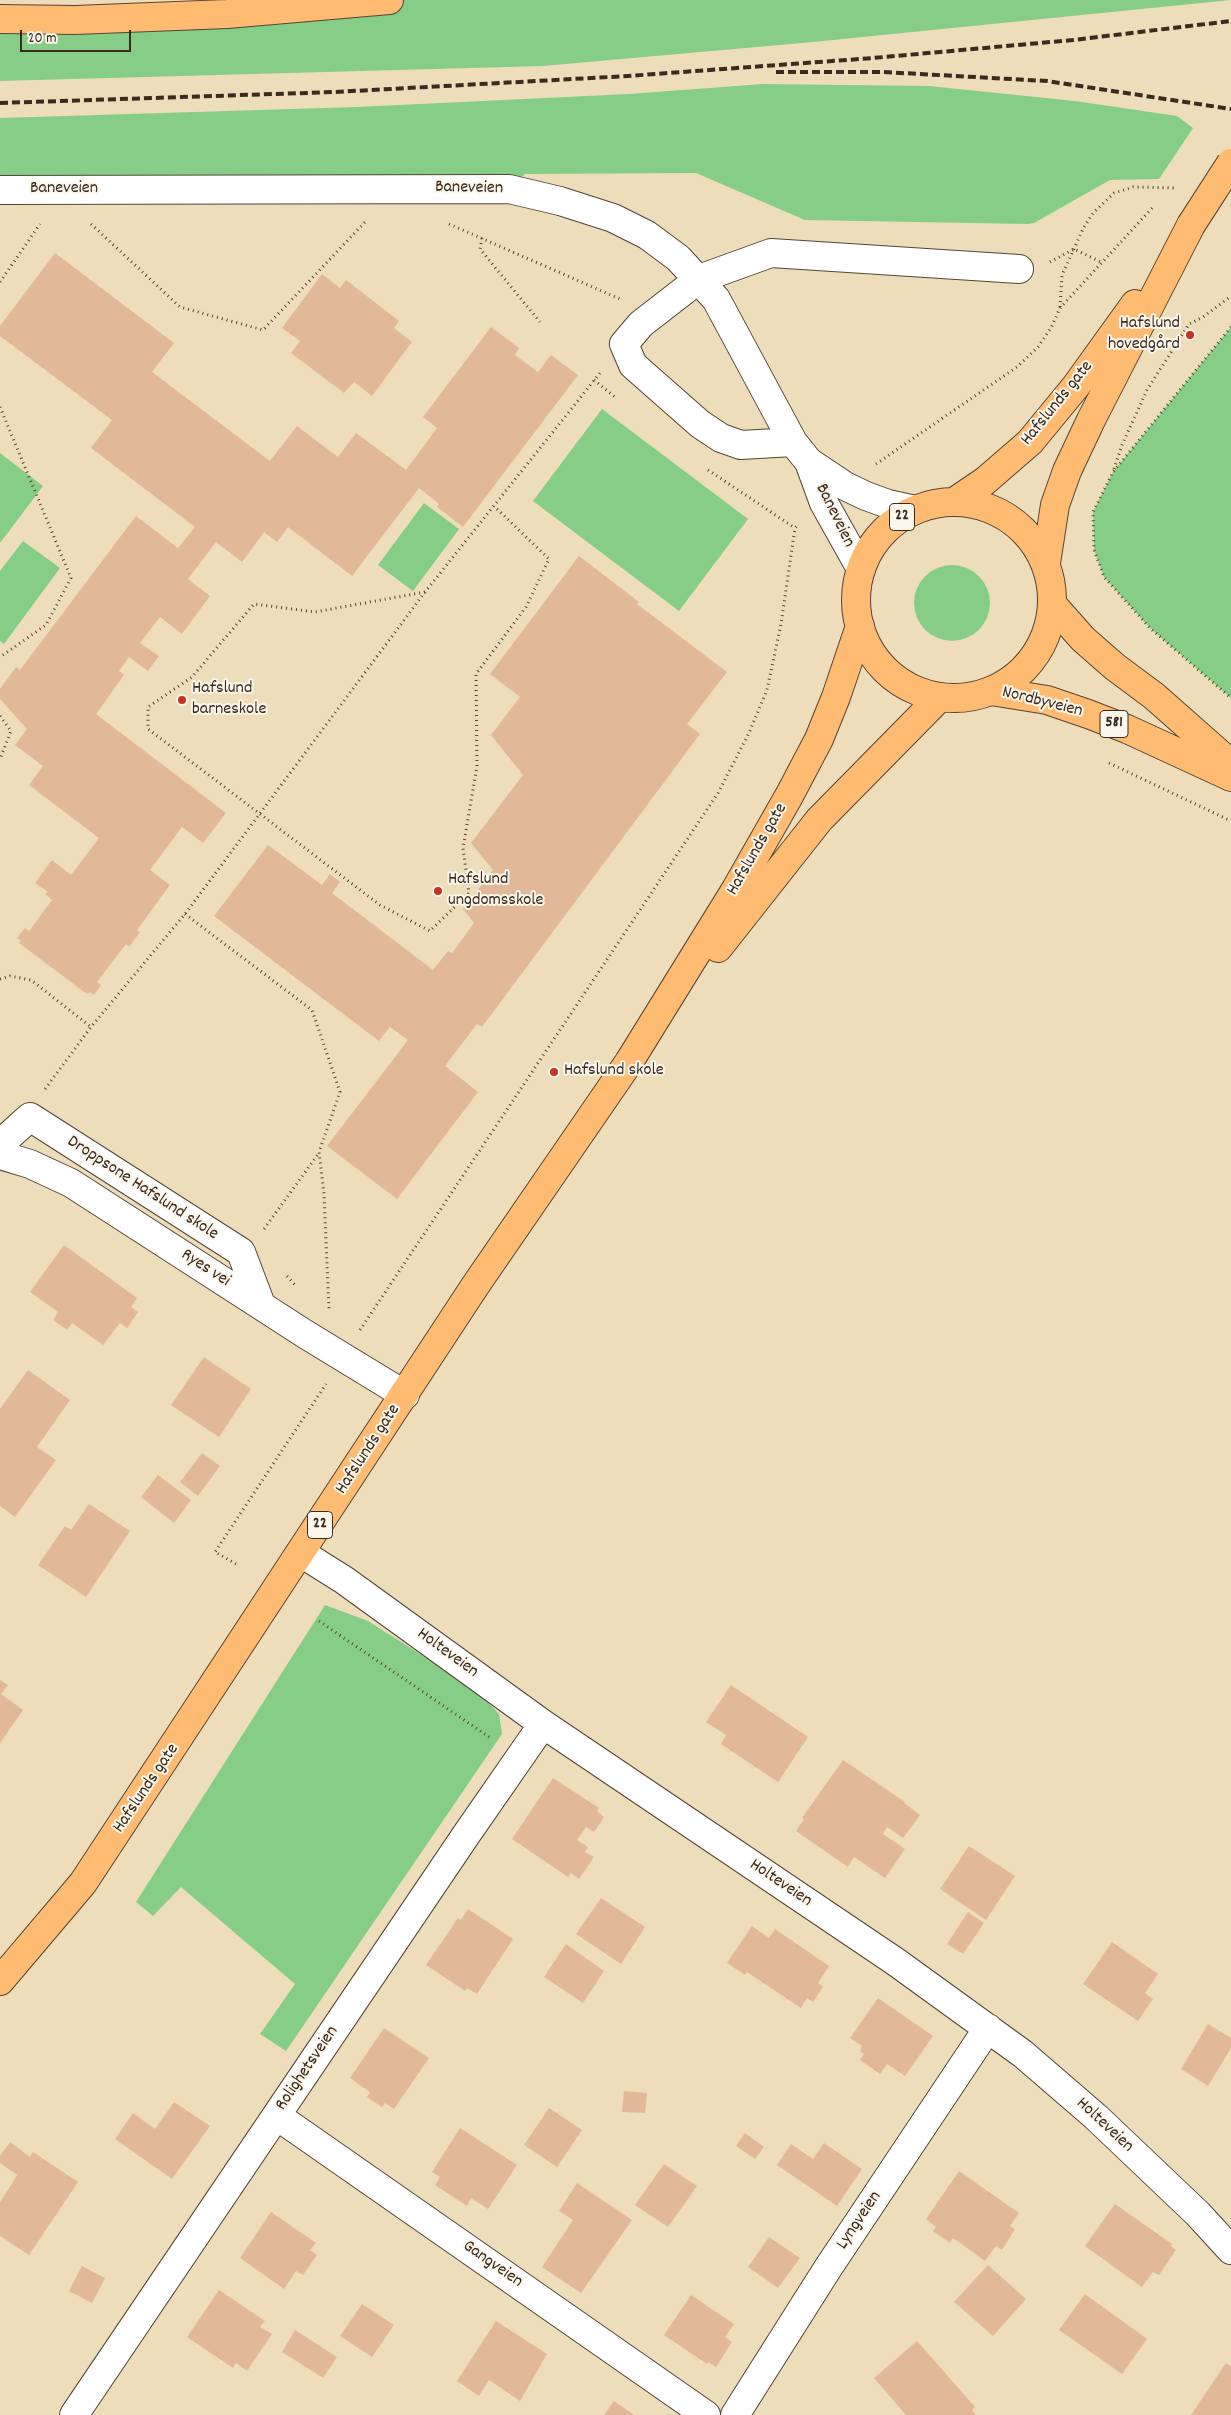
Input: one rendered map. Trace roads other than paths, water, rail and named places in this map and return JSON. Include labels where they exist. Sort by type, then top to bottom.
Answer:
[{"type":"main road","points":[[0,19],[75,20],[227,14],[389,0]]},
{"type":"main road","name":"22","points":[[1191,225],[1231,163]]},
{"type":"main road","name":"Hafslunds gate","points":[[954,502],[985,481],[1030,442],[1045,425],[1076,386],[1191,225]]},
{"type":"main road","name":"Hafslunds gate","points":[[1046,563],[1055,505],[1067,472],[1091,420],[1191,225]]},
{"type":"main road","name":"22","points":[[940,502],[954,502],[982,506],[1009,518],[1031,538],[1046,563],[1052,590],[1052,604],[1050,622],[1044,640],[1022,670],[991,691],[966,697],[940,697],[922,692],[905,684],[889,673],[877,660],[860,626],[856,597],[861,569],[870,550],[882,534],[897,520],[915,510],[940,502]]},
{"type":"main road","points":[[1052,604],[1083,639],[1115,667],[1154,696],[1231,764]]},
{"type":"main road","name":"Hafslunds gate","points":[[0,1981],[83,1883],[475,1286],[629,1062],[736,890],[789,796],[819,739],[833,706],[860,626]]},
{"type":"main road","name":"Nordbyveien","points":[[991,691],[1047,700],[1088,714],[1127,729],[1231,777]]},
{"type":"main road","name":"Hafslunds gate","points":[[629,1062],[819,820],[940,697]]},
{"type":"street","name":"Baneveien","points":[[0,190],[384,199],[509,189],[560,201],[612,218],[648,235],[678,258],[716,299],[801,452],[824,503],[861,569]]},
{"type":"street","points":[[801,452],[741,445],[721,438],[700,424],[633,365],[624,344],[641,324],[699,279],[771,254],[1019,269]]},
{"type":"street","name":"Baneveien","points":[[801,452],[845,486],[888,504],[915,510]]},
{"type":"street","name":"Droppsone Hafslund skole","points":[[0,1144],[30,1117],[241,1252],[261,1305]]},
{"type":"street","name":"Ryes vei","points":[[0,1155],[30,1164],[71,1183],[405,1395]]},
{"type":"street","name":"Holteveien","points":[[301,1553],[344,1580],[543,1724],[896,1962],[1023,2054],[1096,2117],[1198,2214],[1231,2250]]},
{"type":"street","name":"Rolighetsveien","points":[[74,2415],[543,1724]]},
{"type":"street","name":"Lyngveien","points":[[735,2415],[828,2268],[988,2028]]},
{"type":"street","name":"Gangveien","points":[[276,2116],[706,2415]]},
{"type":"railway","points":[[0,103],[335,92],[628,76],[873,58],[1073,40],[1231,21]]},
{"type":"railway","points":[[776,72],[883,72],[1047,81],[1231,109]]},
{"type":"place","name":"Hafslund hovedgård","points":[[1190,335]]},
{"type":"place","name":"Hafslund barneskole","points":[[182,700]]},
{"type":"place","name":"Hafslund ungdomsskole","points":[[438,891]]},
{"type":"place","name":"Hafslund skole","points":[[554,1072]]}]
